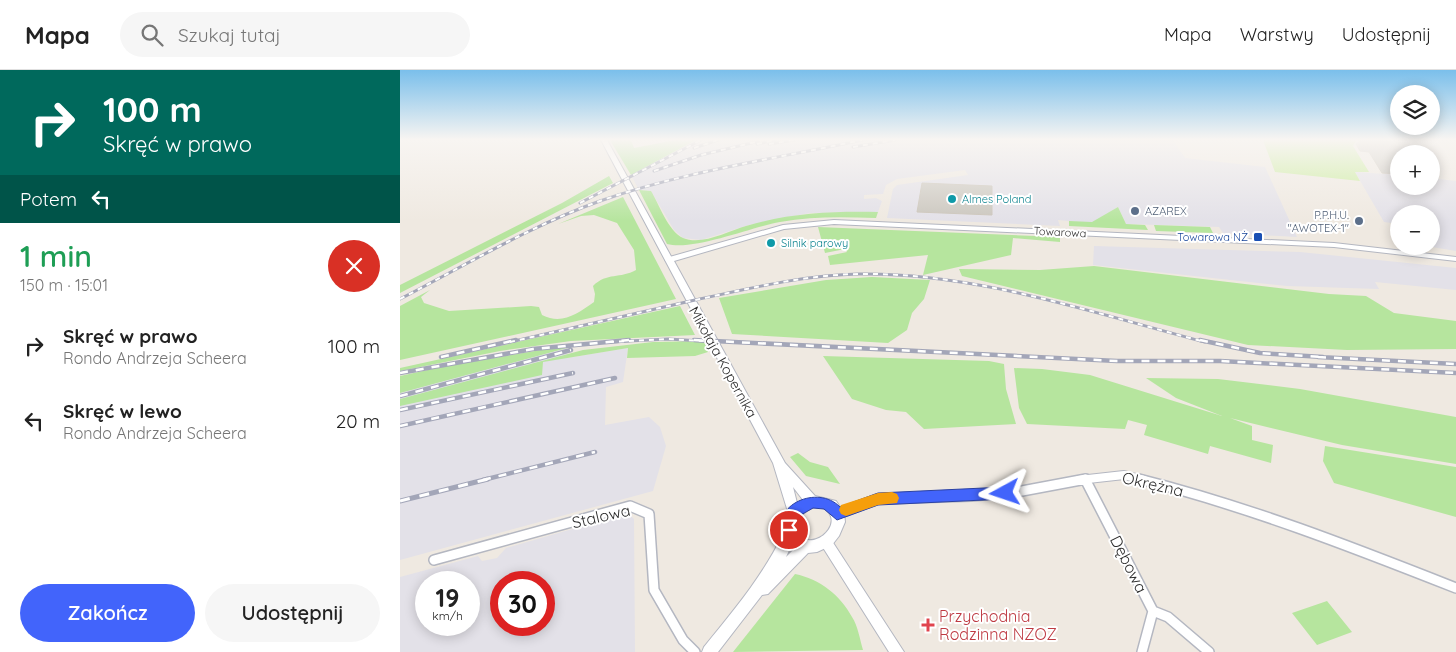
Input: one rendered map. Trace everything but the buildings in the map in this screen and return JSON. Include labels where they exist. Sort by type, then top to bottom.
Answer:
[{"type":"main road","name":"Towarowa","points":[[669,260],[783,227],[834,222],[1334,246],[1456,259]]},
{"type":"main road","name":"Mikołaja Kopernika","points":[[669,260],[779,463],[794,512]]},
{"type":"main road","name":"Mikołaja Kopernika","points":[[779,463],[813,502]]},
{"type":"main road","points":[[709,652],[780,557],[790,534],[790,520],[794,512],[802,505],[813,502],[828,504],[837,514],[837,529],[826,542],[806,546],[798,543],[790,534]]},
{"type":"main road","points":[[743,609],[806,546]]},
{"type":"street","points":[[619,167],[669,260]]},
{"type":"street","name":"Okrężna","points":[[837,514],[878,499],[972,496],[1022,492],[1085,479],[1124,475],[1172,487],[1341,543],[1456,588]]},
{"type":"street","name":"Dębowa","points":[[1085,479],[1153,611]]},
{"type":"street","name":"Stalowa","points":[[434,560],[630,506],[642,509],[649,514],[654,590],[683,640],[695,652]]},
{"type":"street","points":[[826,542],[897,652]]},
{"type":"street","points":[[1142,652],[1153,611],[1168,618],[1210,652]]},
{"type":"shaded area","points":[[646,167],[1265,167],[1297,237],[1223,233],[1219,227],[1126,224],[1118,207],[1092,223],[1058,220],[1060,226],[887,218],[893,189],[897,185],[968,175],[965,170],[897,179],[886,185],[883,194],[864,195],[864,199],[876,198],[882,201],[878,212],[810,213],[749,225],[701,240],[683,238],[674,230],[651,191],[639,190],[631,175]]},
{"type":"shaded area","points":[[1355,172],[1390,174],[1390,195],[1440,195],[1440,179],[1456,181],[1456,251],[1440,248],[1440,205],[1390,205],[1390,223],[1384,222]]},
{"type":"shaded area","points":[[1094,246],[1300,252],[1456,268],[1456,290],[1375,282],[1379,289],[1287,286],[1093,265]]},
{"type":"shaded area","points":[[567,348],[567,358],[628,348],[623,382],[606,387],[605,425],[649,417],[660,427],[666,446],[653,491],[400,560],[400,380]]},
{"type":"shaded area","points":[[628,513],[634,519],[635,652],[400,652],[400,577],[415,573],[415,636],[480,636],[480,571],[422,571],[478,556],[482,561],[497,558],[506,548]]},
{"type":"green space","points":[[626,167],[646,167],[631,175]]},
{"type":"green space","points":[[1273,167],[1366,167],[1369,172],[1355,172],[1360,181],[1275,172]]},
{"type":"green space","points":[[609,176],[613,183],[400,293],[400,285],[562,203]]},
{"type":"green space","points":[[639,190],[651,191],[673,230],[683,238],[690,240],[715,237],[746,226],[778,218],[844,212],[878,212],[876,218],[840,217],[792,220],[692,244],[667,244]]},
{"type":"green space","points":[[623,197],[676,299],[400,360],[400,306],[430,290],[421,297],[424,303],[449,311],[531,306],[539,307],[542,315],[556,319],[569,317],[594,302],[593,286],[598,282],[636,270],[634,250],[617,223],[594,215],[581,216],[558,224]]},
{"type":"green space","points":[[1118,207],[1126,224],[1145,225],[1148,230],[1069,226],[1069,221],[1092,222]]},
{"type":"green space","points":[[1154,225],[1210,227],[1213,233],[1156,231]]},
{"type":"green space","points":[[818,227],[1060,237],[1060,242],[1013,238],[1011,255],[923,275],[928,255],[830,265],[828,256],[847,252],[845,249],[825,253]]},
{"type":"green space","points":[[1094,266],[1329,294],[1366,296],[1394,313],[1456,321],[1456,349],[1347,350],[1248,345],[962,276],[959,269],[1040,270]]},
{"type":"green space","points":[[872,277],[930,280],[924,299],[912,313],[907,330],[888,343],[732,334],[719,298],[826,280]]},
{"type":"green space","points":[[680,306],[695,335],[571,341],[500,351],[400,371],[400,368]]},
{"type":"green space","points":[[704,341],[708,352],[695,356],[627,358],[628,348],[543,362],[542,375],[400,406],[400,399],[583,350],[653,342]]},
{"type":"green space","points":[[559,347],[567,348],[400,393],[400,376],[446,366]]},
{"type":"green space","points":[[823,356],[989,361],[1004,364],[1006,389],[1016,424],[924,429],[906,412],[886,410],[852,399]]},
{"type":"green space","points":[[1014,368],[1042,369],[1090,375],[1222,416],[1176,398],[1146,378],[1218,379],[1300,389],[1456,417],[1456,464],[1342,445],[1230,418],[1252,426],[1252,440],[1273,445],[1271,463],[1210,446],[1208,454],[1144,435],[1147,425],[1128,420],[1125,429],[1027,424],[1019,408]]},
{"type":"green space","points":[[1325,446],[1456,467],[1456,517],[1334,483],[1323,461]]},
{"type":"green space","points":[[798,453],[810,462],[828,467],[840,484],[806,476],[790,457]]},
{"type":"green space","points":[[795,574],[821,584],[842,602],[854,621],[863,650],[733,652]]},
{"type":"green space","points":[[1327,601],[1352,632],[1317,645],[1292,613]]},
{"type":"railway","points":[[580,203],[649,167]]},
{"type":"railway","points":[[654,171],[665,167]]},
{"type":"railway","points":[[400,299],[523,234],[574,211],[665,181],[725,167]]},
{"type":"railway","points":[[510,342],[755,287],[817,277],[858,274],[902,275],[990,287],[1077,307],[1205,342]]},
{"type":"railway","points":[[609,342],[668,339],[719,342]]},
{"type":"railway","points":[[441,357],[516,340]]},
{"type":"railway","points":[[400,373],[533,349],[629,340]]},
{"type":"railway","points":[[694,340],[1117,361],[1220,361],[1456,373]]},
{"type":"railway","points":[[1200,340],[1260,353],[1323,357]]},
{"type":"railway","points":[[400,396],[571,350]]},
{"type":"railway","points":[[1318,357],[1456,364]]},
{"type":"railway","points":[[400,410],[573,373]]},
{"type":"railway","points":[[400,426],[615,378]]},
{"type":"railway","points":[[483,480],[595,452]]},
{"type":"railway","points":[[400,501],[488,479]]},
{"type":"slow traffic","points":[[846,510],[878,499],[892,498]]},
{"type":"place","name":"Almes Poland","points":[[952,199]]},
{"type":"place","name":"AZAREX","points":[[1135,211]]},
{"type":"place","name":"P.P.H.U. \"AWOTEX-1\"","points":[[1359,221]]},
{"type":"place","name":"Towarowa NŻ","points":[[1258,237]]},
{"type":"place","name":"Silnik parowy","points":[[771,243]]},
{"type":"place","name":"Przychodnia Rodzinna NZOZ","points":[[928,625]]},
{"type":"route","points":[[789,530],[790,520],[798,508],[802,505],[818,501],[832,506],[837,514],[857,505],[878,499],[1005,493]]}]
